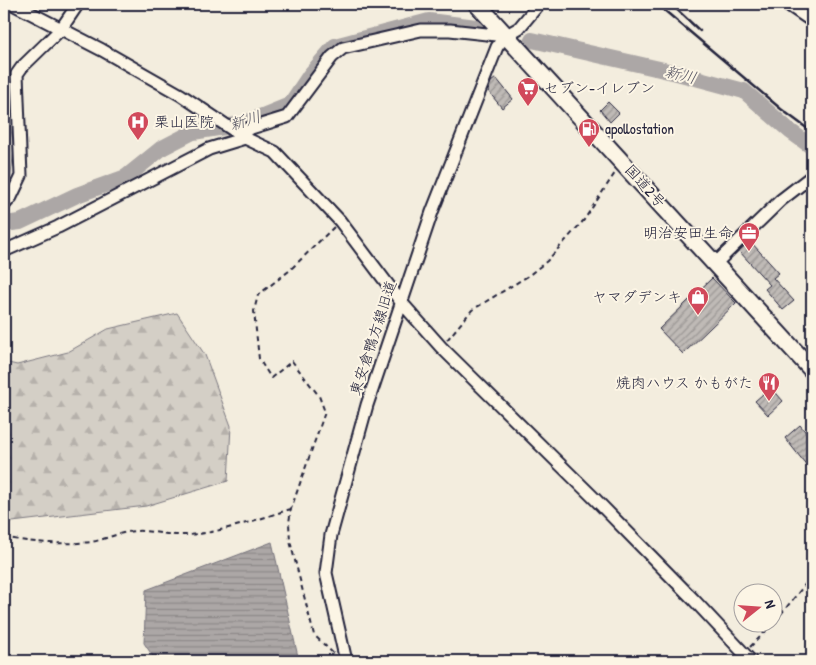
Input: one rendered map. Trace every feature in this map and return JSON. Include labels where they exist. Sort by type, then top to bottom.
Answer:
[{"type":"highway","name":"国道2号","points":[[476,4],[812,370]]},
{"type":"street","points":[[13,4],[174,91],[241,135],[275,152],[340,222],[401,302],[440,347],[613,517],[693,599],[747,658]]},
{"type":"street","points":[[4,205],[11,197],[21,176],[17,74],[22,66],[61,29],[78,4]]},
{"type":"street","points":[[4,251],[58,227],[209,149],[287,117],[332,57],[343,48],[422,30],[450,30],[505,36],[519,28],[539,4]]},
{"type":"street","points":[[787,4],[812,21]]},
{"type":"street","name":"東安倉鴨方線旧道","points":[[341,659],[326,574],[326,559],[367,405],[401,302],[432,212],[497,47],[505,36]]},
{"type":"street","points":[[715,264],[781,200],[812,176]]},
{"type":"path","points":[[440,347],[472,310],[528,276],[547,261],[584,220],[623,162]]},
{"type":"path","points":[[340,222],[289,271],[258,295],[254,311],[259,359],[271,378],[292,361],[319,396],[325,412],[291,509],[289,523],[290,540],[314,635],[330,653],[341,659]]},
{"type":"path","points":[[4,537],[22,541],[92,542],[128,532],[146,530],[182,535],[198,534],[291,509]]},
{"type":"path","points":[[747,658],[812,576]]},
{"type":"green space","points":[[4,95],[6,96],[14,149],[9,191],[4,195]]},
{"type":"green space","points":[[177,313],[205,355],[231,426],[228,481],[146,506],[4,523],[4,362],[17,365],[68,352],[108,329]]},
{"type":"shaded area","points":[[272,542],[299,661],[156,661],[144,643],[146,590]]},
{"type":"building","points":[[496,78],[513,99],[502,108],[488,91],[491,82]]},
{"type":"building","points":[[608,102],[619,113],[610,122],[600,110]]},
{"type":"building","points":[[750,241],[779,273],[773,278],[794,301],[783,310],[765,289],[770,285],[739,251]]},
{"type":"building","name":"ヤマダデンキ","points":[[712,278],[736,303],[683,354],[659,329]]},
{"type":"building","points":[[771,387],[783,401],[768,415],[755,401]]},
{"type":"building","points":[[800,425],[812,440],[812,472],[785,438]]},
{"type":"waterway","points":[[801,4],[812,11]]},
{"type":"waterway","name":"新川","points":[[4,224],[20,222],[77,195],[126,177],[162,148],[193,132],[243,124],[290,105],[310,75],[335,46],[429,21],[476,27]]},
{"type":"waterway","name":"新川","points":[[532,40],[677,73],[744,91],[790,131],[812,147]]},
{"type":"railway","points":[[657,4],[781,109],[812,132]]},
{"type":"railway","points":[[671,4],[700,31]]},
{"type":"place","name":"セブン-イレブン","points":[[528,107]]},
{"type":"place","name":"栗山医院","points":[[138,141]]},
{"type":"place","name":"apollostation","points":[[589,148]]},
{"type":"place","name":"明治安田生命","points":[[749,252]]},
{"type":"place","name":"ヤマダデンキ","points":[[698,316]]},
{"type":"place","name":"焼肉ハウス かもがた","points":[[769,402]]}]
